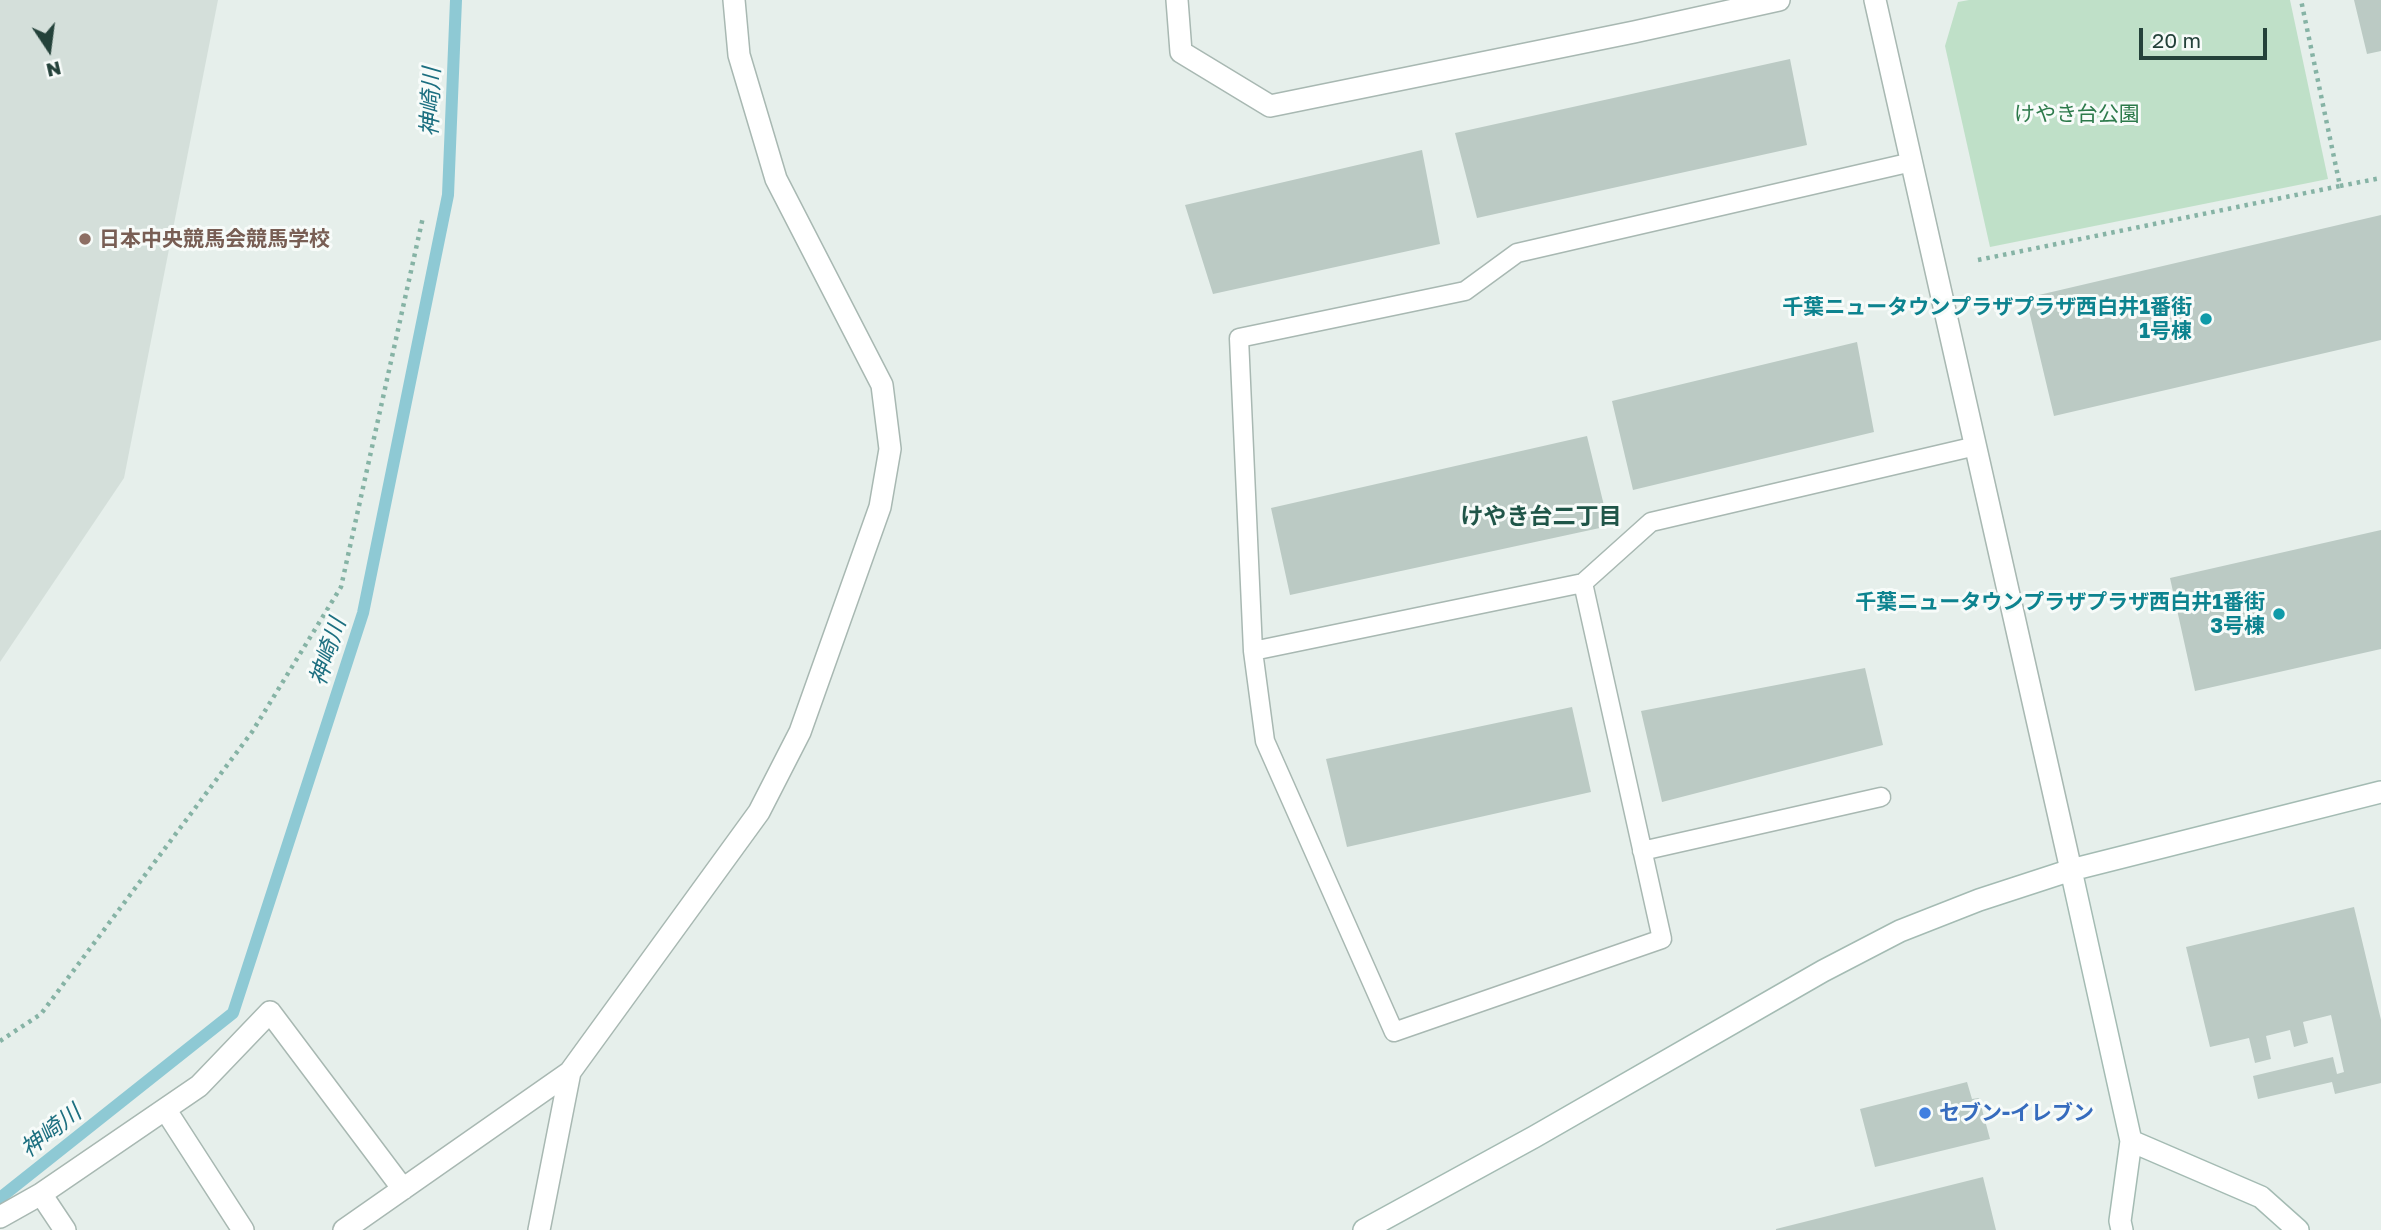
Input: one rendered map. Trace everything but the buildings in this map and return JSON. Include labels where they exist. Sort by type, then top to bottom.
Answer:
[{"type":"street","points":[[344,1230],[570,1072],[759,812],[800,732],[880,507],[890,449],[882,385],[776,179],[739,55],[734,0]]},
{"type":"street","points":[[1177,0],[1181,52],[1270,106],[1779,0]]},
{"type":"street","points":[[1875,0],[2131,1141],[2120,1221],[2122,1230]]},
{"type":"street","points":[[1364,1230],[1856,954],[1900,932],[1979,900],[2071,870],[2381,792]]},
{"type":"street","points":[[0,1217],[41,1194],[199,1086],[270,1012],[403,1189]]},
{"type":"street","points":[[539,1230],[570,1072]]},
{"type":"street","points":[[165,1109],[243,1230]]},
{"type":"street","points":[[2131,1141],[2261,1197],[2298,1230]]},
{"type":"street","points":[[41,1194],[65,1230]]},
{"type":"lane","points":[[1583,583],[1662,939],[1394,1032],[1265,741],[1253,651],[1239,338],[1465,291],[1517,253],[1912,162]]},
{"type":"lane","points":[[1253,651],[1583,583],[1651,522],[1976,446]]},
{"type":"lane","points":[[1642,851],[1881,797]]},
{"type":"path","points":[[2301,0],[2340,186]]},
{"type":"path","points":[[1978,260],[2381,178]]},
{"type":"path","points":[[0,1041],[41,1014],[244,743],[341,587],[423,216]]},
{"type":"shaded area","name":"日本中央競馬会競馬学校","points":[[0,0],[218,0],[124,478],[0,662]]},
{"type":"green space","name":"けやき台公園","points":[[2290,0],[2328,179],[1990,247],[1945,46],[1958,2]]},
{"type":"waterway","name":"神崎川","points":[[0,1198],[233,1013],[363,613],[448,195],[456,0]]},
{"type":"place","name":"日本中央競馬会競馬学校","points":[[85,239]]},
{"type":"place","name":"千葉ニュータウンプラザプラザ西白井1番街 1号棟","points":[[2206,319]]},
{"type":"place","name":"千葉ニュータウンプラザプラザ西白井1番街 3号棟","points":[[2279,614]]},
{"type":"place","name":"セブン-イレブン","points":[[1925,1113]]},
{"type":"district","name":"けやき台二丁目","points":[[1541,517]]}]
